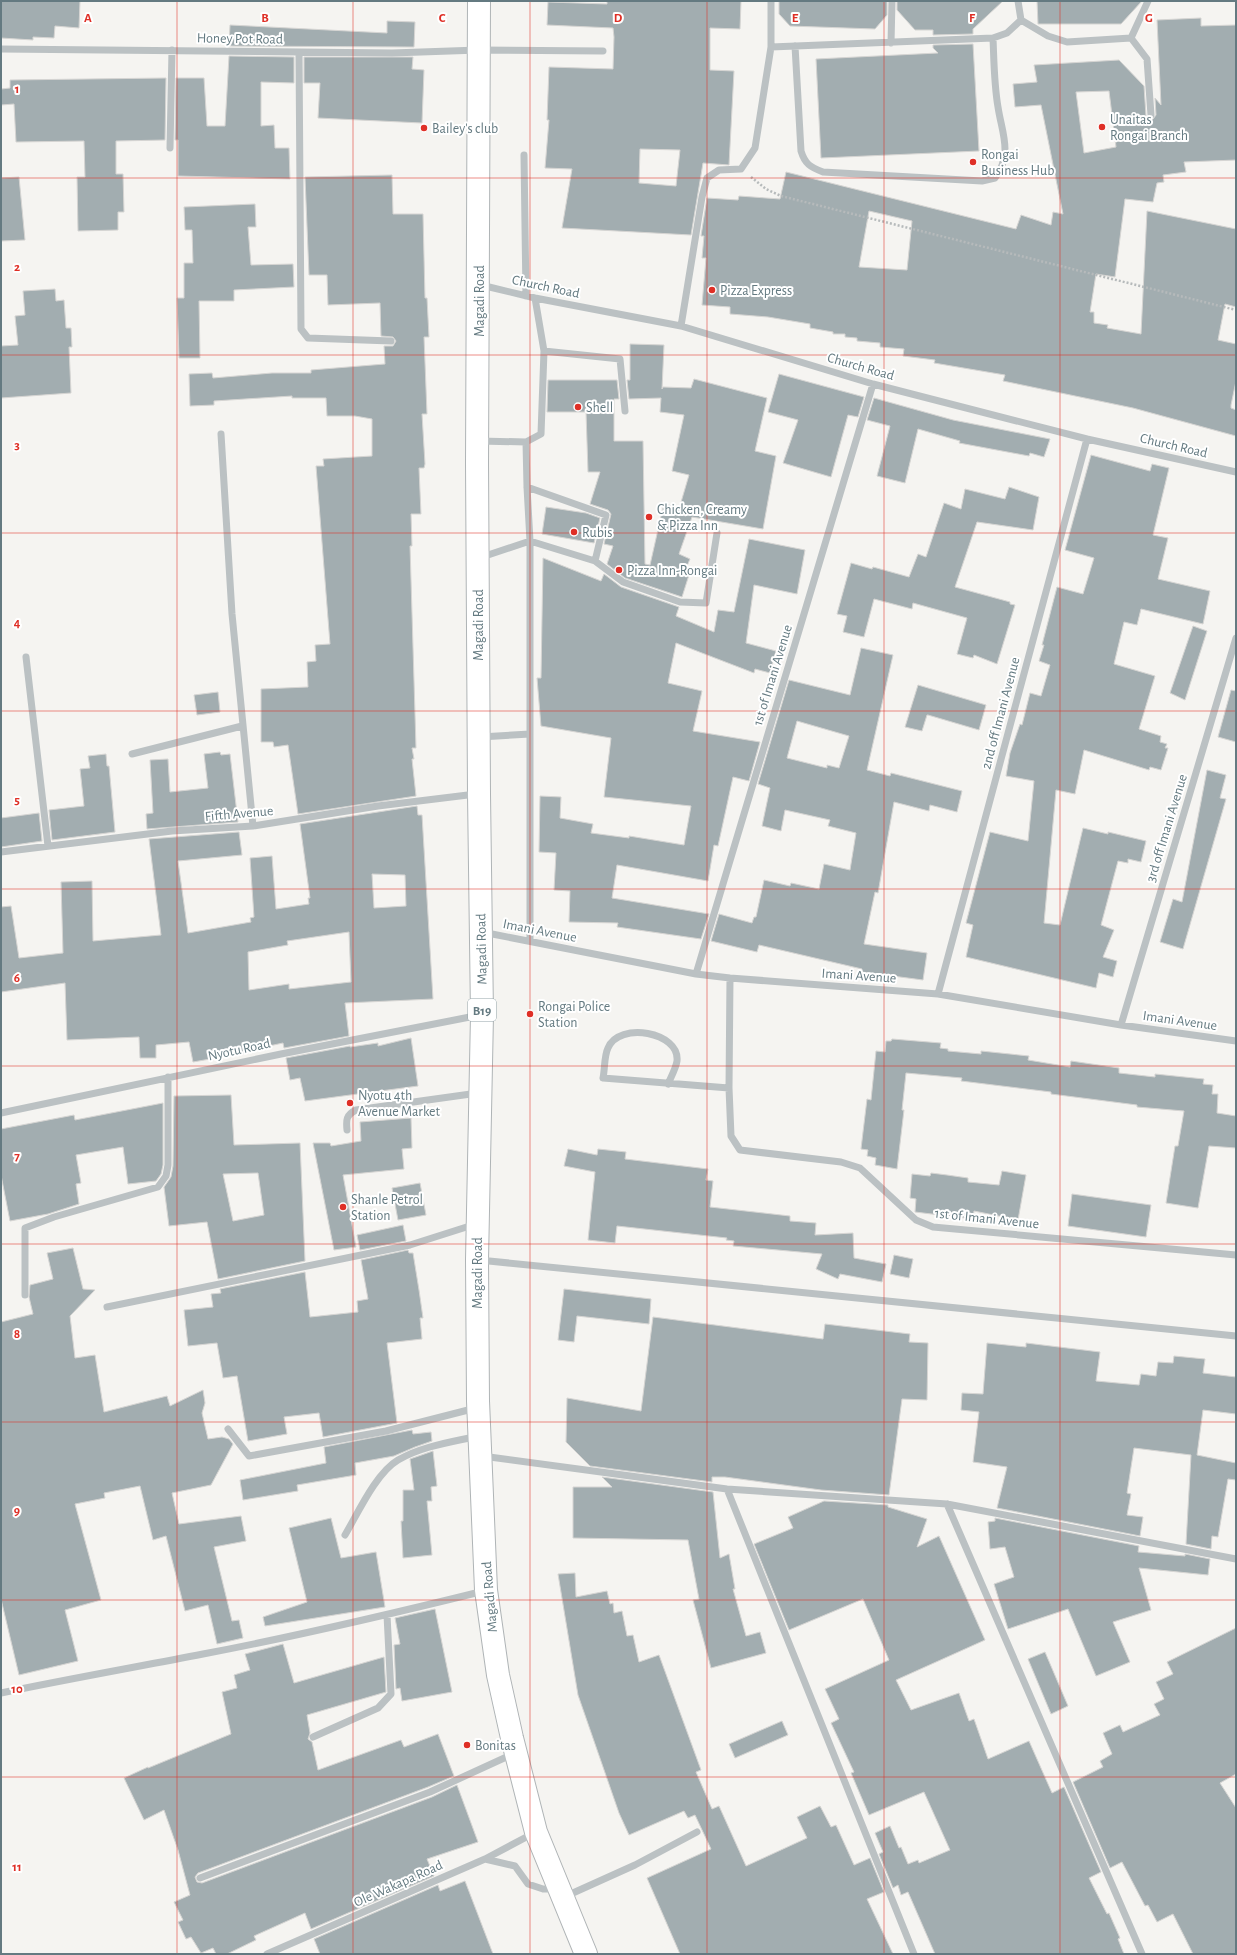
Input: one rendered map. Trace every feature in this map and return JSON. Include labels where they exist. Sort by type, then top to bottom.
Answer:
[{"type":"highway","name":"Magadi Road","points":[[480,1],[477,559],[482,1015],[477,1260],[479,1408],[486,1590],[498,1675],[515,1753],[536,1832],[560,1894],[586,1954]]},
{"type":"street","points":[[681,326],[702,197],[707,178],[719,170],[741,169],[755,148],[771,47],[771,1]]},
{"type":"street","points":[[891,43],[892,1]]},
{"type":"street","points":[[1018,1],[1021,20]]},
{"type":"street","points":[[1131,38],[1148,1]]},
{"type":"street","points":[[771,47],[992,38],[1007,34],[1021,20]]},
{"type":"street","points":[[1021,20],[1048,36],[1067,42],[1131,38]]},
{"type":"street","points":[[795,46],[801,151],[804,162],[810,167],[823,172],[982,181],[995,178],[1001,169],[1005,155],[1005,140],[998,106],[992,38]]},
{"type":"street","points":[[1131,38],[1147,59],[1151,115]]},
{"type":"street","name":"Honey Pot Road","points":[[1,49],[392,53],[479,50],[603,52]]},
{"type":"street","points":[[170,148],[172,50]]},
{"type":"street","points":[[299,52],[301,328],[308,338],[391,341]]},
{"type":"street","points":[[524,155],[526,296]]},
{"type":"street","name":"Church Road","points":[[479,285],[535,298],[681,326],[873,384],[1087,439],[1236,472]]},
{"type":"street","points":[[477,441],[526,442],[541,434],[544,350],[535,298]]},
{"type":"street","points":[[544,350],[620,359],[625,411]]},
{"type":"street","name":"1st of Imani Avenue","points":[[696,974],[873,384]]},
{"type":"street","points":[[221,434],[232,614],[253,826]]},
{"type":"street","name":"2nd off Imani Avenue","points":[[938,994],[1087,439]]},
{"type":"street","points":[[526,442],[530,541],[530,941]]},
{"type":"street","points":[[527,487],[606,515],[595,561]]},
{"type":"street","points":[[477,559],[530,541],[595,561],[623,582],[680,602],[706,603],[717,533]]},
{"type":"street","name":"3rd off Imani Avenue","points":[[1121,1025],[1236,638]]},
{"type":"street","points":[[26,657],[48,846]]},
{"type":"street","points":[[132,754],[242,726]]},
{"type":"street","points":[[478,737],[530,734]]},
{"type":"street","name":"Fifth Avenue","points":[[1,852],[172,831],[253,826],[378,806],[479,794]]},
{"type":"street","name":"Imani Avenue","points":[[480,932],[696,974],[938,994],[1121,1025],[1236,1041]]},
{"type":"street","name":"1st of Imani Avenue","points":[[730,978],[729,1088],[732,1136],[740,1150],[841,1162],[860,1168],[916,1220],[933,1227],[1236,1254]]},
{"type":"street","name":"Nyotu Road","points":[[1,1113],[168,1077],[482,1015]]},
{"type":"street","points":[[668,1084],[677,1060],[674,1050],[664,1038],[642,1032],[627,1032],[615,1038],[607,1048],[604,1078],[668,1084],[729,1088]]},
{"type":"street","points":[[25,1295],[25,1228],[54,1217],[158,1187],[166,1176],[168,1077]]},
{"type":"street","points":[[347,1130],[346,1119],[350,1113],[356,1110],[480,1092]]},
{"type":"street","points":[[107,1307],[410,1245],[478,1224]]},
{"type":"street","points":[[477,1260],[1236,1336]]},
{"type":"street","points":[[228,1429],[250,1456],[386,1432],[479,1408]]},
{"type":"street","points":[[345,1535],[380,1476],[397,1460],[425,1449],[481,1446],[727,1489],[947,1504],[1235,1561]]},
{"type":"street","points":[[727,1489],[914,1954]]},
{"type":"street","points":[[947,1504],[1142,1954]]},
{"type":"street","points":[[1,1693],[87,1675],[204,1654],[387,1615],[486,1590]]},
{"type":"street","points":[[313,1737],[378,1708],[391,1694],[387,1615]]},
{"type":"street","points":[[200,1878],[430,1792],[515,1753]]},
{"type":"street","name":"Ole Wakapa Road","points":[[267,1954],[485,1859],[536,1832]]},
{"type":"street","points":[[485,1859],[514,1866],[528,1884],[560,1894],[634,1865],[697,1832]]},
{"type":"path","points":[[741,169],[766,189],[781,196],[1236,310]]},
{"type":"building","points":[[1,1],[80,1],[79,28],[55,26],[54,38],[33,37],[33,40],[1,38]]},
{"type":"building","points":[[607,1],[741,1],[740,29],[710,28],[710,70],[734,71],[729,165],[703,163],[691,235],[562,228],[572,169],[545,168],[549,120],[547,120],[549,67],[613,69],[614,37],[613,28],[547,25],[548,2],[607,4]],"holes":[[[640,149],[680,150],[676,186],[639,183]]]},
{"type":"building","points":[[779,1],[887,1],[887,15],[875,29],[790,26],[779,14]]},
{"type":"building","points":[[897,1],[1003,1],[973,29],[973,34],[933,35],[933,30],[915,30],[897,10]]},
{"type":"building","points":[[1037,1],[1142,1],[1121,24],[1038,24]]},
{"type":"building","points":[[1201,18],[1201,26],[1236,25],[1236,160],[1184,162],[1186,172],[1163,175],[1164,182],[1157,183],[1153,202],[1125,199],[1115,277],[1096,274],[1090,312],[1094,312],[1094,323],[1108,325],[1107,328],[1141,334],[1147,211],[1236,229],[1236,307],[1225,304],[1218,340],[1236,344],[1236,381],[1231,408],[1236,410],[1236,436],[1133,408],[1003,381],[1005,375],[934,363],[935,360],[903,356],[904,349],[880,347],[880,343],[857,341],[857,338],[845,337],[845,334],[833,334],[833,332],[810,328],[810,324],[768,317],[730,314],[730,307],[702,305],[706,258],[702,258],[704,236],[701,236],[707,198],[738,200],[739,196],[780,199],[786,172],[1016,229],[1021,215],[1051,225],[1053,212],[1063,214],[1041,105],[1015,107],[1013,84],[1037,82],[1034,65],[1119,60],[1144,86],[1146,116],[1148,119],[1153,119],[1156,115],[1155,98],[1161,105],[1157,20]],"holes":[[[1109,91],[1116,147],[1084,153],[1076,92]],[[869,211],[912,221],[907,270],[859,267]]]},
{"type":"building","points":[[387,21],[415,22],[414,47],[229,46],[230,25],[387,33]]},
{"type":"building","points":[[973,44],[979,151],[821,158],[816,59],[938,53],[933,48],[933,45]]},
{"type":"building","points":[[229,56],[294,57],[294,83],[261,82],[261,126],[274,125],[275,148],[289,148],[290,179],[178,176],[178,140],[175,140],[176,78],[204,78],[207,126],[225,126]]},
{"type":"building","points":[[304,57],[413,57],[412,69],[424,70],[422,123],[318,118],[320,83],[304,83]]},
{"type":"building","points":[[166,78],[165,140],[116,141],[116,174],[123,174],[124,212],[118,212],[118,230],[78,231],[77,177],[85,177],[84,141],[16,142],[14,104],[1,105],[1,89],[10,88],[10,80]]},
{"type":"building","points":[[392,175],[393,214],[423,214],[425,298],[427,298],[429,337],[424,337],[427,414],[422,414],[425,464],[424,468],[419,468],[421,514],[411,514],[412,546],[410,546],[416,748],[412,748],[414,759],[412,759],[416,796],[298,814],[288,745],[274,747],[273,742],[261,742],[261,689],[308,687],[307,662],[316,661],[315,645],[330,644],[316,466],[324,466],[323,459],[372,456],[372,419],[355,416],[327,416],[326,398],[292,398],[292,396],[214,401],[214,405],[190,406],[189,374],[212,373],[213,378],[272,373],[311,373],[311,370],[385,364],[384,346],[393,346],[396,341],[393,337],[381,336],[380,303],[328,305],[327,275],[309,275],[305,177]]},
{"type":"building","points":[[19,177],[25,240],[1,241],[1,178]]},
{"type":"building","points":[[255,204],[256,227],[248,227],[251,265],[293,264],[294,287],[234,290],[234,301],[199,301],[200,358],[179,358],[177,298],[184,298],[184,263],[193,263],[192,230],[185,230],[184,207]]},
{"type":"building","points":[[55,289],[56,301],[64,300],[66,328],[71,328],[72,347],[69,347],[71,393],[1,398],[1,346],[18,345],[15,316],[25,315],[23,291]]},
{"type":"building","points":[[630,344],[664,345],[662,389],[663,387],[691,388],[694,379],[767,398],[755,451],[776,456],[763,529],[692,517],[679,554],[690,559],[684,573],[689,575],[682,597],[625,578],[607,564],[613,546],[604,544],[611,514],[608,510],[590,504],[600,472],[588,472],[586,412],[547,412],[548,380],[617,380],[619,399],[614,399],[614,441],[643,441],[645,564],[650,565],[664,503],[679,509],[689,475],[672,471],[684,415],[660,412],[661,398],[629,399],[627,380],[630,380]]},
{"type":"building","points":[[779,374],[864,397],[858,417],[848,415],[831,477],[783,463],[798,420],[768,412]]},
{"type":"building","points":[[874,398],[953,420],[1050,439],[1044,457],[1030,453],[1029,456],[959,443],[960,441],[918,429],[905,483],[877,476],[890,426],[867,420]]},
{"type":"building","points":[[1091,455],[1150,471],[1152,464],[1169,468],[1153,535],[1168,538],[1158,579],[1210,591],[1203,624],[1141,609],[1137,625],[1124,622],[1114,664],[1155,676],[1139,729],[1161,736],[1160,742],[1167,744],[1165,748],[1168,748],[1161,770],[1150,767],[1149,770],[1084,750],[1075,794],[1056,790],[1044,923],[1060,925],[1083,828],[1146,841],[1141,862],[1128,859],[1128,863],[1118,861],[1101,925],[1114,930],[1103,957],[1117,961],[1113,977],[1099,973],[1096,988],[966,957],[973,925],[966,923],[990,832],[1028,841],[1034,781],[1006,776],[1010,753],[1020,724],[1022,725],[1030,693],[1041,696],[1050,665],[1039,661],[1057,587],[1083,594],[1094,558],[1065,550]]},
{"type":"building","points":[[1009,487],[1039,497],[1033,530],[977,522],[955,587],[1010,602],[1010,604],[1015,605],[997,664],[974,655],[973,658],[957,654],[967,618],[913,603],[912,609],[874,599],[864,637],[843,632],[847,616],[837,614],[851,563],[872,569],[873,567],[909,577],[918,554],[926,557],[944,503],[961,509],[965,489],[1005,499]]},
{"type":"building","points":[[546,507],[586,513],[600,518],[594,543],[542,534]]},
{"type":"building","points":[[749,539],[805,550],[797,594],[754,585],[746,643],[776,651],[770,673],[755,669],[754,673],[676,643],[668,683],[702,691],[693,731],[760,742],[749,781],[733,777],[718,846],[714,845],[708,881],[617,865],[612,898],[709,914],[701,939],[617,927],[618,923],[569,922],[570,891],[554,890],[556,853],[539,852],[540,796],[561,797],[560,818],[593,824],[591,833],[629,838],[629,836],[684,845],[691,806],[604,797],[611,738],[541,726],[537,678],[541,678],[543,558],[601,581],[604,574],[621,587],[679,607],[676,616],[714,632],[718,610],[734,612]]},
{"type":"building","points":[[1193,626],[1207,631],[1185,700],[1170,693]]},
{"type":"building","points":[[861,648],[893,655],[867,770],[890,776],[891,773],[962,791],[957,812],[930,805],[929,811],[894,802],[878,893],[875,892],[864,944],[927,953],[923,980],[862,972],[862,969],[759,945],[757,952],[711,941],[719,914],[752,923],[754,917],[756,917],[764,880],[790,886],[791,883],[819,889],[824,864],[850,870],[856,833],[828,826],[830,820],[785,810],[781,831],[762,826],[770,788],[758,784],[789,680],[850,695]],"holes":[[[797,721],[849,736],[839,768],[827,765],[827,768],[787,758]]]},
{"type":"building","points":[[918,685],[986,705],[979,730],[928,715],[922,731],[905,727]]},
{"type":"building","points":[[1231,690],[1236,691],[1236,742],[1218,737]]},
{"type":"building","points":[[218,692],[220,712],[197,715],[194,695]]},
{"type":"building","points":[[220,752],[221,755],[230,754],[238,822],[147,829],[146,814],[153,813],[150,760],[168,759],[170,792],[208,788],[204,754]]},
{"type":"building","points":[[106,754],[107,766],[109,766],[115,832],[52,840],[49,810],[84,806],[80,769],[90,768],[88,756]]},
{"type":"building","points":[[1207,770],[1226,775],[1220,798],[1226,799],[1183,949],[1160,942],[1173,899],[1182,902]]},
{"type":"building","points":[[417,806],[418,815],[422,815],[433,999],[345,1003],[349,1036],[284,1048],[283,1043],[250,1050],[250,1052],[193,1062],[189,1042],[156,1045],[156,1058],[140,1058],[139,1037],[67,1040],[65,983],[1,992],[1,907],[11,906],[19,958],[63,953],[61,882],[92,881],[93,941],[161,935],[149,839],[239,832],[242,855],[178,861],[188,933],[251,922],[250,918],[254,917],[250,858],[272,856],[276,909],[309,904],[308,898],[310,898],[300,824]],"holes":[[[372,874],[405,875],[406,906],[374,908]],[[349,932],[351,982],[289,989],[289,984],[249,990],[248,952],[288,945],[287,941]]]},
{"type":"building","points":[[39,813],[42,841],[1,847],[1,818]]},
{"type":"building","points":[[411,1038],[418,1086],[305,1101],[300,1078],[290,1080],[286,1058],[350,1046],[378,1043],[378,1046]]},
{"type":"building","points":[[892,1039],[941,1043],[940,1048],[948,1049],[948,1051],[981,1054],[981,1051],[1029,1056],[1028,1060],[1070,1067],[1071,1061],[1119,1068],[1119,1073],[1155,1077],[1155,1074],[1204,1079],[1203,1084],[1213,1085],[1212,1094],[1218,1094],[1217,1113],[1236,1116],[1236,1148],[1209,1146],[1198,1208],[1166,1203],[1175,1146],[1178,1146],[1184,1111],[1137,1107],[1137,1105],[1051,1094],[1051,1092],[961,1081],[962,1078],[906,1073],[902,1110],[904,1110],[897,1169],[875,1165],[876,1158],[867,1156],[868,1150],[861,1149],[867,1099],[871,1100],[876,1051],[885,1052],[886,1041],[891,1041]]},
{"type":"building","points":[[231,1095],[234,1145],[300,1143],[305,1261],[218,1279],[207,1222],[169,1226],[164,1187],[171,1177],[173,1166],[174,1096]],"holes":[[[258,1173],[264,1215],[233,1221],[223,1174]]]},
{"type":"building","points":[[163,1103],[163,1165],[161,1174],[156,1181],[128,1184],[123,1147],[76,1155],[81,1183],[76,1184],[79,1204],[48,1214],[10,1221],[1,1175],[1,1129],[74,1115],[75,1120]]},
{"type":"building","points":[[411,1118],[412,1148],[402,1149],[404,1169],[343,1175],[356,1247],[334,1250],[313,1143],[330,1143],[331,1146],[361,1141],[360,1122]]},
{"type":"building","points":[[568,1149],[597,1155],[598,1149],[626,1152],[625,1159],[708,1169],[706,1180],[713,1181],[710,1207],[790,1216],[790,1221],[816,1223],[815,1235],[853,1233],[854,1258],[886,1264],[882,1282],[840,1274],[838,1279],[816,1269],[822,1254],[733,1246],[734,1241],[726,1240],[727,1238],[617,1226],[615,1243],[588,1240],[595,1172],[564,1166]]},
{"type":"building","points":[[1002,1171],[1026,1175],[1018,1220],[974,1211],[973,1219],[915,1212],[916,1199],[910,1198],[912,1174],[930,1176],[931,1173],[947,1175],[968,1178],[968,1182],[999,1185]]},
{"type":"building","points":[[420,1183],[426,1215],[398,1220],[392,1188]]},
{"type":"building","points":[[1072,1194],[1151,1205],[1146,1237],[1068,1226]]},
{"type":"building","points":[[403,1225],[406,1241],[360,1250],[357,1235]]},
{"type":"building","points":[[73,1248],[83,1289],[95,1290],[70,1316],[75,1358],[95,1355],[104,1412],[167,1396],[170,1406],[203,1390],[205,1403],[202,1413],[208,1439],[222,1437],[229,1439],[233,1444],[211,1485],[172,1493],[179,1524],[241,1516],[246,1541],[214,1547],[232,1621],[239,1620],[243,1638],[217,1644],[208,1605],[185,1611],[166,1536],[153,1540],[140,1486],[104,1493],[105,1498],[75,1504],[101,1600],[65,1610],[78,1661],[19,1675],[1,1599],[1,1322],[33,1314],[29,1297],[30,1285],[53,1279],[47,1253]]},
{"type":"building","points":[[408,1250],[409,1253],[413,1253],[419,1290],[423,1318],[420,1318],[422,1339],[387,1343],[397,1423],[323,1437],[319,1413],[284,1417],[287,1434],[248,1441],[237,1376],[223,1378],[217,1343],[188,1346],[184,1310],[213,1307],[211,1294],[221,1293],[220,1289],[305,1272],[310,1317],[358,1312],[357,1301],[368,1299],[361,1260]]},
{"type":"building","points":[[894,1255],[913,1259],[909,1278],[890,1274]]},
{"type":"building","points":[[564,1289],[651,1299],[649,1324],[577,1316],[574,1342],[558,1340]]},
{"type":"building","points":[[653,1317],[823,1339],[825,1324],[910,1334],[909,1342],[928,1343],[927,1400],[902,1399],[889,1495],[821,1490],[725,1477],[712,1477],[712,1482],[590,1466],[566,1442],[567,1398],[641,1411]]},
{"type":"building","points":[[987,1343],[1026,1347],[1026,1343],[1100,1352],[1096,1381],[1139,1385],[1141,1374],[1156,1376],[1158,1362],[1173,1363],[1174,1356],[1205,1359],[1203,1373],[1236,1377],[1236,1414],[1203,1410],[1197,1455],[1236,1463],[1236,1480],[1228,1479],[1218,1537],[1212,1536],[1211,1549],[1186,1544],[1191,1455],[1134,1448],[1127,1493],[1131,1494],[1127,1515],[1143,1517],[1140,1536],[997,1508],[1007,1467],[973,1462],[979,1412],[961,1410],[962,1393],[983,1394]]},
{"type":"building","points":[[412,1430],[413,1434],[431,1432],[432,1441],[394,1456],[355,1463],[356,1475],[297,1485],[298,1491],[243,1500],[240,1480],[326,1463],[324,1447]]},
{"type":"building","points":[[433,1451],[437,1486],[431,1487],[432,1501],[427,1501],[432,1555],[403,1558],[401,1521],[403,1521],[403,1490],[414,1490],[410,1459]]},
{"type":"building","points":[[602,1477],[713,1492],[720,1558],[729,1554],[735,1589],[733,1589],[746,1636],[760,1632],[766,1653],[711,1668],[693,1600],[699,1599],[688,1540],[573,1538],[573,1487],[612,1487]]},
{"type":"building","points":[[824,1501],[888,1505],[888,1507],[927,1519],[917,1547],[939,1536],[985,1640],[896,1680],[911,1710],[959,1693],[969,1721],[974,1719],[988,1759],[1029,1741],[1052,1793],[1064,1787],[1101,1872],[1089,1878],[1107,1914],[1109,1913],[1120,1938],[1118,1939],[1124,1954],[935,1954],[908,1892],[901,1895],[898,1885],[893,1888],[879,1854],[883,1852],[875,1833],[890,1826],[899,1848],[901,1847],[908,1864],[918,1860],[919,1863],[950,1850],[924,1792],[869,1815],[851,1773],[854,1772],[831,1723],[839,1719],[825,1689],[889,1660],[863,1599],[789,1630],[754,1544],[793,1528],[788,1517]]},
{"type":"building","points":[[331,1518],[341,1558],[376,1552],[385,1607],[265,1626],[263,1617],[307,1602],[289,1528]]},
{"type":"building","points":[[995,1518],[1139,1546],[1138,1552],[1185,1556],[1185,1554],[1210,1559],[1208,1575],[1139,1568],[1151,1610],[1113,1622],[1130,1662],[1096,1676],[1068,1609],[1008,1629],[994,1584],[1014,1577],[1005,1547],[990,1549],[988,1522],[995,1521]]},
{"type":"building","points":[[575,1573],[576,1597],[607,1591],[610,1604],[613,1603],[614,1613],[622,1611],[627,1636],[633,1635],[639,1662],[659,1655],[701,1770],[696,1772],[712,1809],[719,1806],[746,1866],[807,1838],[797,1817],[820,1806],[831,1827],[836,1825],[854,1865],[870,1858],[884,1892],[867,1899],[893,1954],[680,1954],[647,1878],[711,1849],[695,1815],[688,1818],[684,1811],[629,1835],[619,1813],[578,1695],[558,1574]]},
{"type":"building","points":[[435,1609],[452,1692],[402,1701],[400,1688],[396,1689],[394,1645],[400,1644],[395,1618]]},
{"type":"building","points":[[1236,1628],[1236,1774],[1220,1783],[1236,1808],[1236,1954],[1193,1954],[1173,1914],[1157,1922],[1148,1905],[1145,1906],[1122,1862],[1110,1868],[1073,1782],[1103,1767],[1100,1761],[1112,1754],[1103,1733],[1120,1725],[1123,1732],[1160,1715],[1154,1704],[1164,1699],[1156,1682],[1173,1674],[1167,1662]]},
{"type":"building","points":[[283,1644],[294,1683],[384,1657],[386,1692],[307,1715],[310,1733],[308,1739],[312,1742],[318,1770],[401,1740],[404,1747],[438,1734],[454,1776],[198,1873],[195,1877],[197,1882],[202,1883],[432,1797],[457,1785],[478,1842],[427,1859],[434,1876],[311,1929],[305,1913],[254,1936],[256,1940],[227,1954],[216,1954],[213,1948],[201,1953],[191,1937],[186,1939],[178,1922],[183,1920],[174,1902],[190,1895],[178,1850],[164,1810],[144,1820],[124,1778],[231,1734],[222,1692],[237,1688],[234,1675],[250,1670],[245,1654]]},
{"type":"building","points":[[1045,1652],[1068,1706],[1051,1714],[1028,1659]]},
{"type":"building","points":[[782,1721],[788,1735],[735,1758],[729,1744]]},
{"type":"building","points":[[465,1881],[493,1954],[320,1954],[314,1939],[438,1885],[440,1891]]},
{"type":"place","name":"Unaitas Rongai Branch","points":[[1102,127]]},
{"type":"place","name":"Bailey's club","points":[[424,128]]},
{"type":"place","name":"Rongai Business Hub","points":[[973,162]]},
{"type":"place","name":"Pizza Express","points":[[712,290]]},
{"type":"place","name":"Shell","points":[[578,407]]},
{"type":"place","name":"Chicken, Creamy & Pizza Inn","points":[[649,517]]},
{"type":"place","name":"Rubis","points":[[574,532]]},
{"type":"place","name":"Pizza Inn-Rongai","points":[[619,570]]},
{"type":"place","name":"Rongai Police Station","points":[[530,1014]]},
{"type":"place","name":"Nyotu 4th Avenue Market","points":[[350,1103]]},
{"type":"place","name":"Shanle Petrol Station","points":[[343,1207]]},
{"type":"place","name":"Bonitas","points":[[467,1745]]}]
